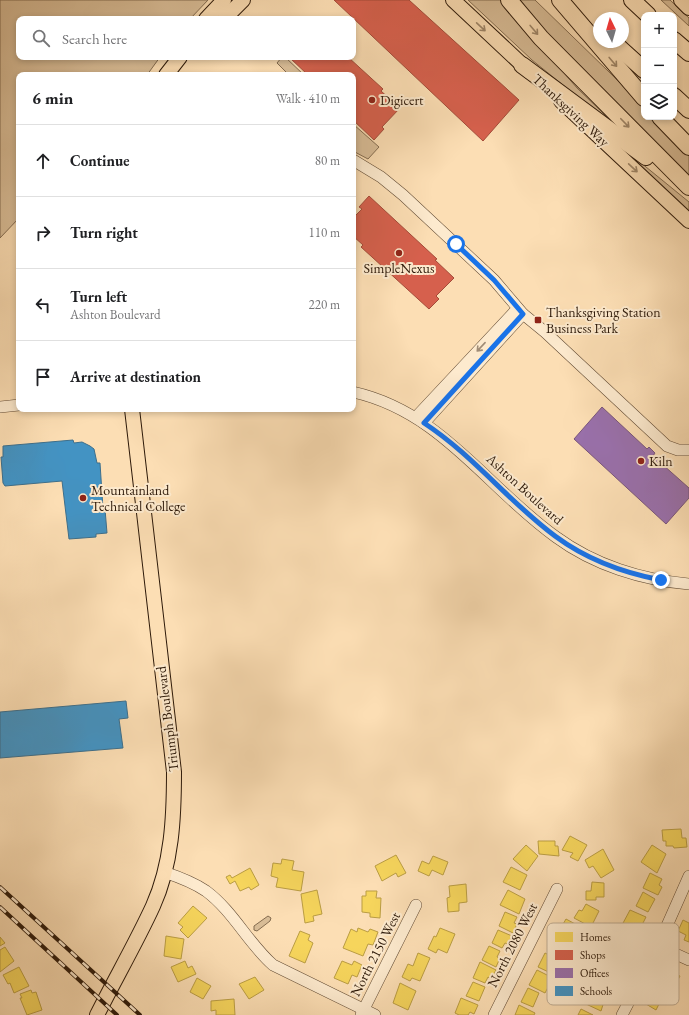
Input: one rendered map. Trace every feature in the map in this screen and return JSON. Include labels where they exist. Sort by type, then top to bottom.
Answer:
[{"type":"highway","points":[[509,0],[541,38],[689,187]]},
{"type":"highway","points":[[560,0],[641,94]]},
{"type":"highway","points":[[566,0],[593,25]]},
{"type":"highway","points":[[632,0],[645,12]]},
{"type":"highway","points":[[677,43],[689,53]]},
{"type":"highway","points":[[620,48],[641,67]]},
{"type":"highway","points":[[522,65],[618,135],[689,192]]},
{"type":"highway","points":[[677,99],[689,110]]},
{"type":"highway","points":[[663,120],[689,147]]},
{"type":"main road","points":[[209,16],[224,0]]},
{"type":"main road","points":[[227,16],[243,0]]},
{"type":"main road","name":"Thanksgiving Way","points":[[453,0],[689,221]]},
{"type":"main road","points":[[681,0],[689,8]]},
{"type":"main road","points":[[168,72],[178,60]]},
{"type":"main road","name":"Triumph Boulevard","points":[[97,1015],[153,905],[164,872],[174,814],[174,772],[156,627],[132,412]]},
{"type":"street","points":[[356,162],[378,174],[403,194],[494,280],[520,312],[545,332],[668,446],[678,450],[689,450]]},
{"type":"street","points":[[420,420],[520,312]]},
{"type":"street","name":"Ashton Boulevard","points":[[356,393],[386,403],[420,420],[460,450],[533,519],[573,548],[621,570],[661,580],[689,584]]},
{"type":"street","points":[[0,407],[16,405]]},
{"type":"street","points":[[164,872],[195,884],[216,900],[262,955],[273,965],[362,1012],[375,1015]]},
{"type":"street","points":[[668,923],[688,876]]},
{"type":"street","name":"North 2080 West","points":[[494,1015],[557,889]]},
{"type":"street","name":"North 2150 West","points":[[362,1012],[416,906]]},
{"type":"street","points":[[679,955],[689,960]]},
{"type":"street","points":[[622,1015],[627,1005]]},
{"type":"shaded area","points":[[0,0],[208,0],[193,16],[16,16],[16,60],[158,60],[149,72],[16,72],[16,221],[0,238]]},
{"type":"shaded area","points":[[468,0],[501,0],[577,88],[631,140],[532,60]]},
{"type":"shaded area","points":[[516,0],[535,0],[641,103],[641,120],[658,120],[689,153],[689,178],[607,102]]},
{"type":"shaded area","points":[[661,0],[670,0],[689,18],[689,26],[677,15],[677,12],[674,12]]},
{"type":"shaded area","points":[[280,60],[288,60],[301,72],[286,72],[277,63]]},
{"type":"shaded area","points":[[356,127],[379,147],[368,159],[356,153]]},
{"type":"shaded area","points":[[608,136],[689,202],[689,213]]},
{"type":"shaded area","points":[[268,916],[271,918],[270,921],[257,931],[254,930],[254,926]]},
{"type":"building: Homes","points":[[681,829],[682,838],[686,838],[687,847],[674,848],[673,846],[666,846],[666,841],[663,841],[662,830]]},
{"type":"building: Homes","points":[[570,836],[587,845],[578,861],[570,857],[573,853],[562,850]]},
{"type":"building: Homes","points":[[538,841],[555,841],[555,846],[558,846],[559,856],[539,854]]},
{"type":"building: Homes","points":[[526,845],[538,856],[527,871],[513,859]]},
{"type":"building: Homes","points":[[652,845],[666,854],[657,873],[641,862]]},
{"type":"building: Homes","points":[[603,849],[614,870],[601,878],[593,866],[589,868],[585,860]]},
{"type":"building: Homes","points":[[396,855],[406,873],[398,877],[396,873],[382,881],[375,866]]},
{"type":"building: Homes","points":[[433,856],[448,862],[443,875],[432,870],[429,876],[418,871],[422,861],[429,864]]},
{"type":"building: Homes","points":[[282,859],[294,861],[292,870],[304,872],[301,891],[276,887],[278,878],[271,876],[273,863],[281,864]]},
{"type":"building: Homes","points":[[511,867],[527,875],[520,890],[503,882]]},
{"type":"building: Homes","points":[[250,868],[259,885],[251,890],[249,887],[240,891],[235,881],[230,884],[226,877],[230,875],[232,878]]},
{"type":"building: Homes","points":[[650,873],[662,879],[659,885],[662,887],[658,895],[643,888]]},
{"type":"building: Homes","points":[[592,882],[604,883],[604,897],[596,897],[596,900],[586,900],[586,891],[591,891]]},
{"type":"building: Homes","points":[[466,884],[467,902],[459,903],[459,911],[448,912],[447,898],[450,897],[449,886]]},
{"type":"building: Homes","points":[[317,890],[322,914],[313,916],[314,921],[305,923],[301,894]]},
{"type":"building: Homes","points":[[508,890],[525,899],[519,914],[500,905]]},
{"type":"building: Homes","points":[[366,891],[377,891],[376,898],[381,898],[380,918],[370,917],[370,913],[362,912],[362,896],[366,896]]},
{"type":"building: Homes","points":[[643,892],[655,899],[648,912],[636,906]]},
{"type":"building: Homes","points":[[586,904],[599,911],[593,923],[583,923],[574,918],[579,910],[582,911]]},
{"type":"building: Homes","points":[[193,906],[207,918],[188,938],[180,930],[183,927],[178,923]]},
{"type":"building: Homes","points":[[630,910],[646,917],[643,923],[623,923]]},
{"type":"building: Homes","points":[[505,912],[517,917],[514,923],[517,924],[513,933],[499,926]]},
{"type":"building: Homes","points":[[566,919],[573,923],[564,923]]},
{"type":"building: Homes","points":[[683,920],[689,923],[689,942],[684,940],[686,935],[679,932]]},
{"type":"building: Homes","points":[[358,928],[368,932],[370,929],[378,932],[373,945],[368,944],[363,956],[343,948],[351,929],[357,932]]},
{"type":"building: Homes","points":[[440,928],[455,934],[447,953],[438,949],[436,953],[428,949],[434,936],[436,937]]},
{"type":"building: Homes","points":[[498,930],[512,936],[508,944],[505,943],[502,948],[492,943]]},
{"type":"building: Homes","points":[[300,931],[310,935],[308,940],[313,943],[305,963],[289,956]]},
{"type":"building: Homes","points":[[166,936],[184,939],[181,959],[164,956]]},
{"type":"building: Homes","points":[[0,937],[5,943],[0,946]]},
{"type":"building: Homes","points":[[489,946],[500,951],[497,957],[500,958],[496,967],[482,960]]},
{"type":"building: Homes","points":[[5,947],[14,961],[0,972],[0,950]]},
{"type":"building: Homes","points":[[418,953],[430,958],[420,981],[412,978],[410,981],[402,977],[408,964],[413,966]]},
{"type":"building: Homes","points":[[545,953],[547,954],[547,971],[538,967]]},
{"type":"building: Homes","points":[[185,961],[188,968],[192,966],[196,974],[178,982],[171,967]]},
{"type":"building: Homes","points":[[342,961],[352,965],[354,961],[362,965],[357,977],[352,975],[348,984],[334,978]]},
{"type":"building: Homes","points":[[480,962],[496,970],[491,979],[488,977],[485,983],[473,978]]},
{"type":"building: Homes","points":[[19,967],[29,986],[14,993],[10,983],[8,984],[3,975]]},
{"type":"building: Homes","points":[[537,970],[547,975],[547,989],[545,993],[529,985]]},
{"type":"building: Homes","points":[[255,977],[264,990],[249,999],[239,984]]},
{"type":"building: Homes","points":[[197,978],[211,986],[203,999],[190,992]]},
{"type":"building: Homes","points":[[473,982],[485,987],[479,1001],[466,996]]},
{"type":"building: Homes","points":[[400,983],[416,991],[408,1010],[393,1003]]},
{"type":"building: Homes","points":[[528,988],[539,993],[533,1007],[521,1002]]},
{"type":"building: Homes","points":[[31,990],[32,993],[36,992],[42,1010],[27,1015],[20,998],[22,998],[20,994]]},
{"type":"building: Homes","points":[[461,998],[478,1005],[474,1014],[470,1012],[468,1015],[459,1015],[455,1013]]},
{"type":"building: Homes","points":[[234,999],[235,1015],[216,1015],[216,1010],[211,1011],[211,1001]]},
{"type":"building: Homes","points":[[519,1005],[535,1013],[534,1015],[515,1015]]},
{"type":"building: Homes","points":[[588,1005],[603,1005],[601,1011]]},
{"type":"building: Homes","points":[[648,1005],[658,1005],[656,1010]]},
{"type":"building: Homes","points":[[581,1009],[593,1015],[578,1015]]},
{"type":"building: Shops","points":[[334,0],[409,0],[519,100],[483,141],[356,21],[356,16],[351,16]]},
{"type":"building: Shops","name":"Digicert","points":[[292,60],[351,60],[383,89],[381,91],[400,108],[382,127],[384,129],[374,140],[356,123],[356,72],[305,72]]},
{"type":"building: Shops","name":"SimpleNexus","points":[[369,196],[437,259],[435,260],[454,278],[436,296],[439,299],[429,309],[361,247],[363,245],[356,239],[356,215],[362,209],[359,207]]},
{"type":"building: Offices","points":[[602,407],[647,449],[649,447],[655,453],[653,456],[689,488],[689,498],[666,524],[574,439]]},
{"type":"building: Schools","name":"Mountainland Technical College","points":[[73,440],[74,443],[82,442],[94,449],[97,463],[100,463],[103,509],[105,509],[107,533],[96,534],[96,537],[69,539],[62,481],[5,486],[3,483],[1,457],[3,457],[3,446]]},
{"type":"building: Schools","points":[[126,701],[128,718],[119,719],[123,748],[0,758],[0,712]]},
{"type":"railway","points":[[0,887],[140,1015]]},
{"type":"railway","points":[[0,907],[117,1015]]},
{"type":"place","name":"Digicert","points":[[372,100]]},
{"type":"place","name":"SimpleNexus","points":[[399,253]]},
{"type":"place","name":"Thanksgiving Station Business Park","points":[[538,320]]},
{"type":"place","name":"Kiln","points":[[641,461]]},
{"type":"place","name":"Mountainland Technical College","points":[[83,498]]},
{"type":"route","points":[[456,244],[502,288],[517,309],[523,314],[424,423],[438,432],[460,450],[533,519],[556,537],[598,561],[621,570],[661,580]]}]
